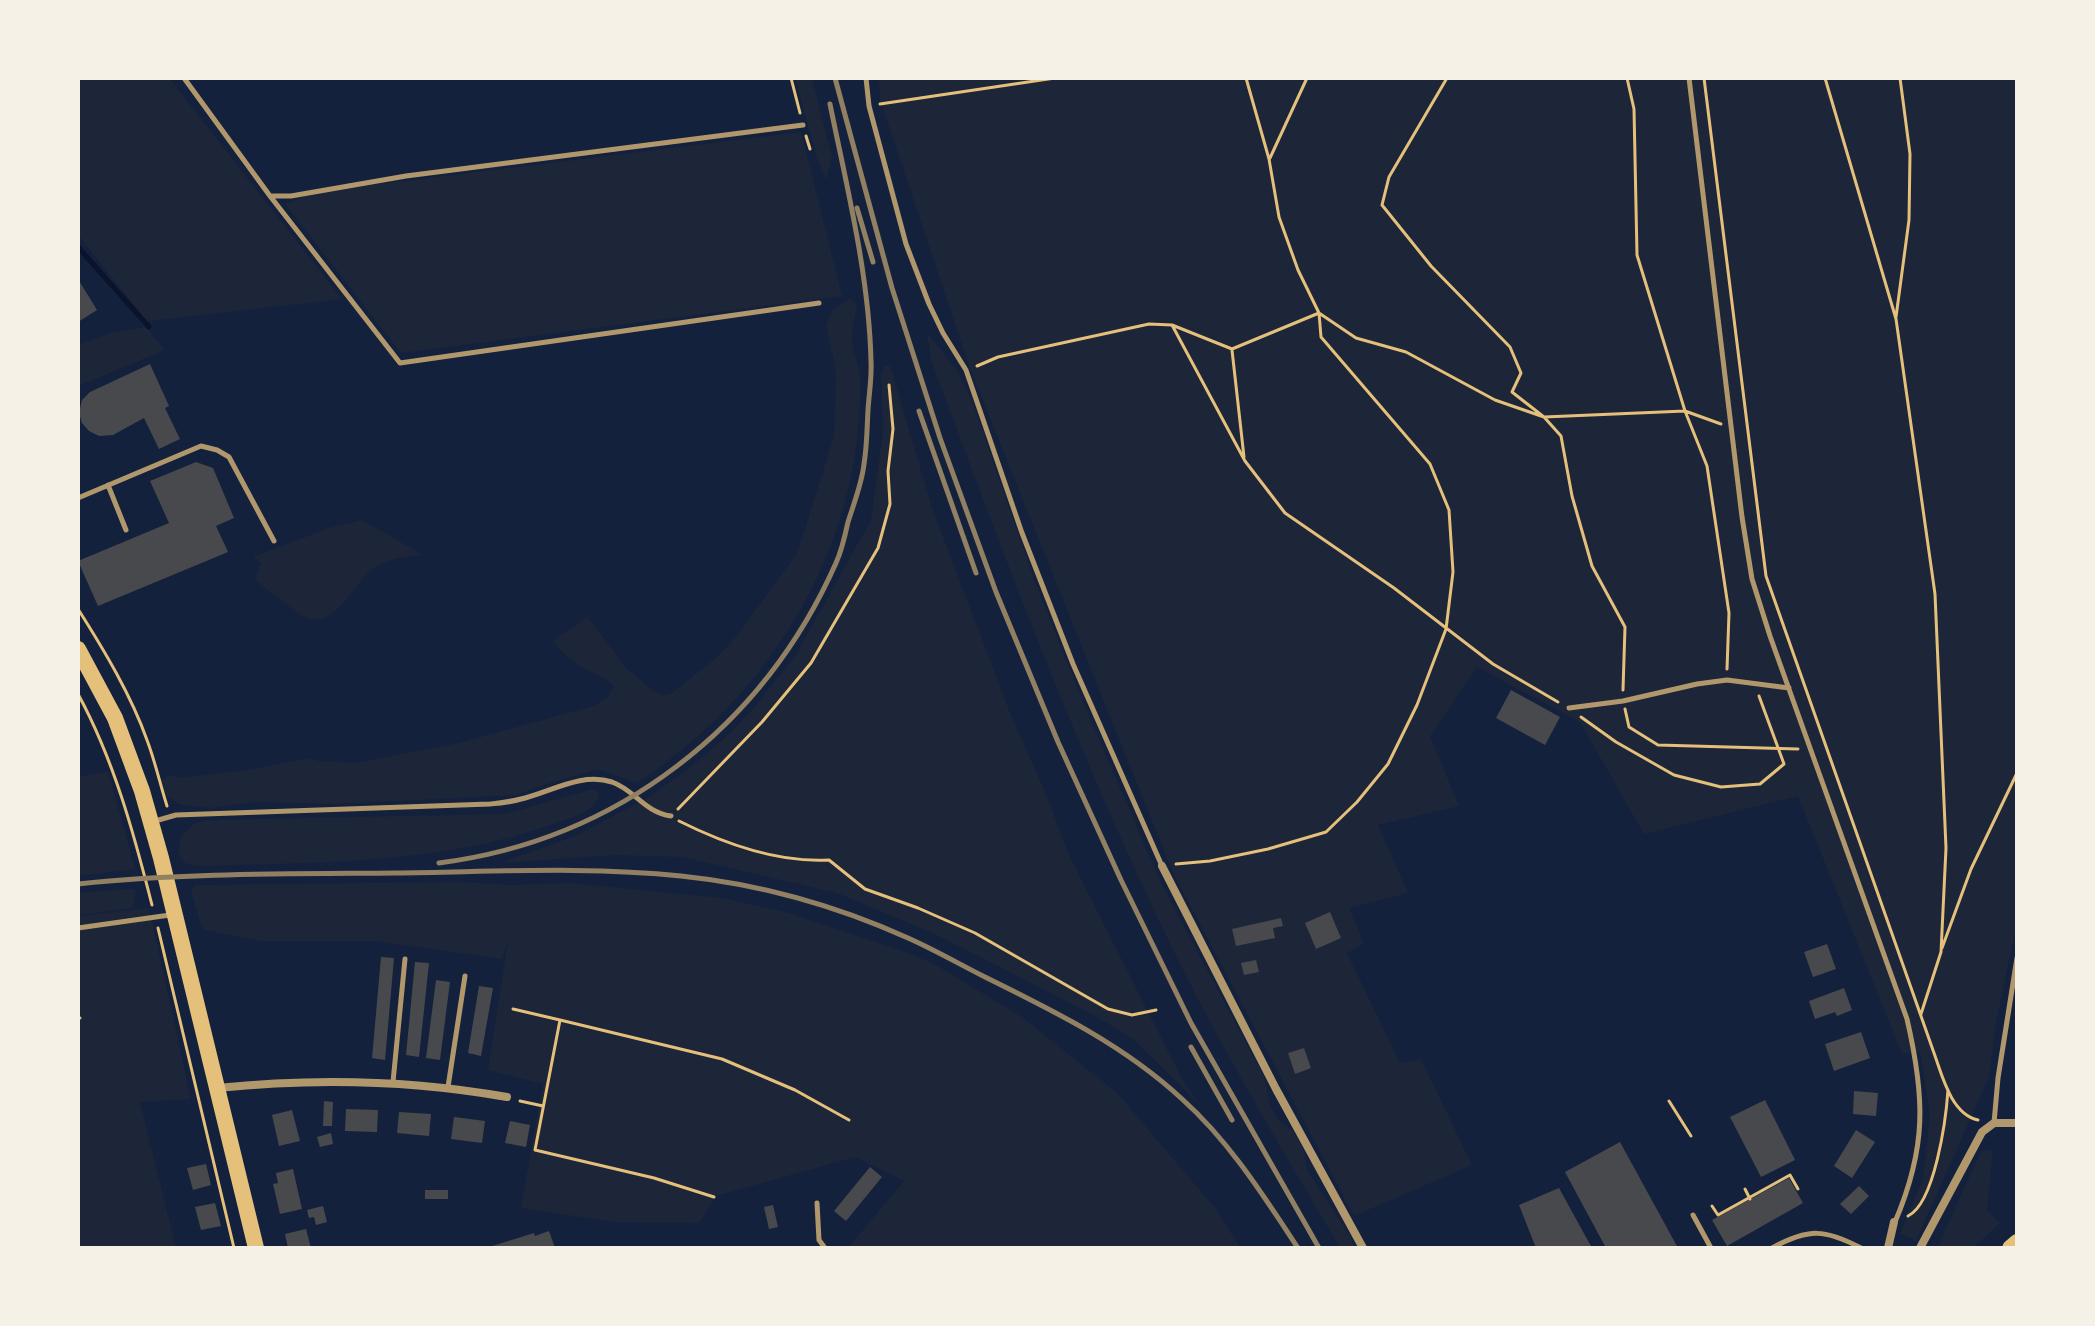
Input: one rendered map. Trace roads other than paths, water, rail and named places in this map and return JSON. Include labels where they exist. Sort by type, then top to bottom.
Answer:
[{"type":"main road","points":[[78,649],[115,718],[151,822],[256,1248]]},
{"type":"main road","points":[[2010,1248],[2017,1242]]},
{"type":"street","points":[[1162,866],[1276,1089],[1363,1248]]},
{"type":"street","points":[[217,1088],[393,1082],[507,1097]]},
{"type":"street","points":[[1920,1248],[1982,1132],[1994,1123],[2017,1123]]},
{"type":"street","points":[[1888,1248],[1894,1222]]},
{"type":"lane","points":[[184,78],[270,196],[400,363],[819,303]]},
{"type":"lane","points":[[866,78],[869,106],[906,244],[929,304],[966,370],[1022,533],[1073,664],[1162,866]]},
{"type":"lane","points":[[1689,78],[1752,579],[1907,1019],[1918,1069],[1922,1110],[1918,1147],[1910,1187],[1894,1222]]},
{"type":"lane","points":[[270,196],[291,196],[406,176],[803,125]]},
{"type":"lane","points":[[78,498],[201,446],[229,457],[274,541]]},
{"type":"lane","points":[[108,485],[126,530]]},
{"type":"lane","points":[[1569,708],[1623,701],[1727,680],[1789,688]]},
{"type":"lane","points":[[151,822],[176,815],[490,804],[521,800],[569,783],[597,778],[616,784],[655,814],[671,816]]},
{"type":"lane","points":[[78,928],[175,915]]},
{"type":"lane","points":[[1994,1123],[2017,958]]},
{"type":"lane","points":[[393,1082],[405,959]]},
{"type":"lane","points":[[448,1087],[465,976]]},
{"type":"lane","points":[[817,1203],[819,1240],[825,1248]]},
{"type":"lane","points":[[1693,1215],[1711,1248]]},
{"type":"lane","points":[[1772,1248],[1799,1234],[1822,1232],[1837,1235],[1861,1248]]},
{"type":"waterway","points":[[78,247],[149,327]]},
{"type":"railway","points":[[835,78],[892,288],[940,438],[996,592],[1058,742],[1191,1023],[1319,1248]]},
{"type":"railway","points":[[439,863],[504,850],[566,829],[624,801],[677,766],[726,724],[768,676],[805,622],[836,563],[863,471],[871,367],[862,264],[830,104]]},
{"type":"railway","points":[[857,208],[873,262]]},
{"type":"railway","points":[[919,411],[976,573]]},
{"type":"railway","points":[[78,884],[237,875],[610,871],[710,880],[826,906],[928,947],[1064,1017],[1137,1063],[1182,1099],[1215,1133],[1244,1169],[1298,1248]]},
{"type":"railway","points":[[1191,1047],[1232,1120]]}]
